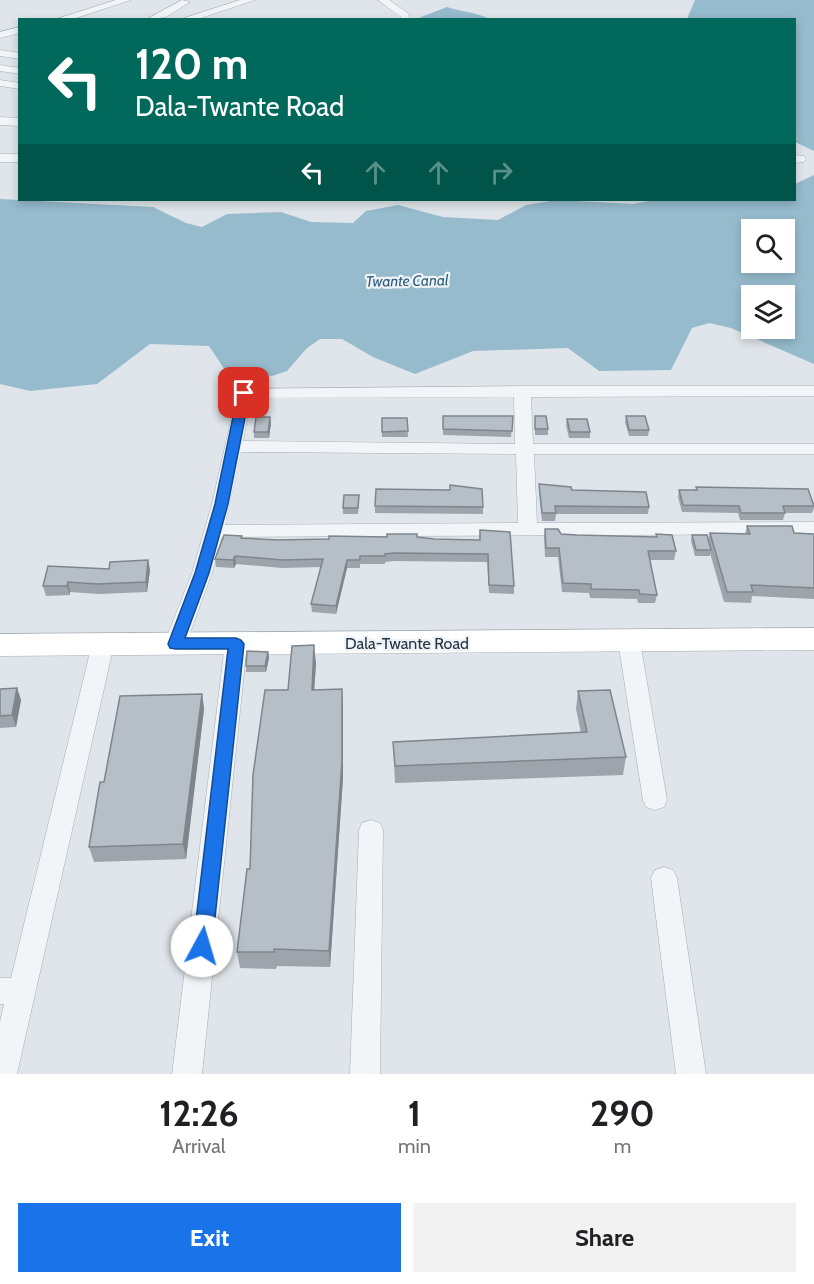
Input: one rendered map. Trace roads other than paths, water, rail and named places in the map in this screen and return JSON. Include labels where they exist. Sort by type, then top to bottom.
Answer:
[{"type":"main road","name":"Dala-Twante Road","points":[[0,645],[814,639]]},
{"type":"street","points":[[65,18],[126,0]]},
{"type":"street","points":[[189,18],[250,0]]},
{"type":"street","points":[[383,0],[406,16],[406,18]]},
{"type":"street","points":[[155,18],[185,2]]},
{"type":"street","points":[[163,15],[174,18]]},
{"type":"street","points":[[0,35],[18,30]]},
{"type":"street","points":[[0,53],[18,56]]},
{"type":"street","points":[[0,68],[18,71]]},
{"type":"street","points":[[0,84],[18,86]]},
{"type":"street","points":[[0,121],[18,122]]},
{"type":"street","points":[[0,158],[18,158]]},
{"type":"street","points":[[176,644],[202,573],[214,531],[244,393],[814,391]]},
{"type":"street","points":[[522,392],[528,530]]},
{"type":"street","points":[[234,446],[814,449]]},
{"type":"street","points":[[214,531],[814,528]]},
{"type":"street","points":[[629,641],[655,800]]},
{"type":"street","points":[[2,1074],[11,991],[103,644]]},
{"type":"street","points":[[187,1074],[236,644]]},
{"type":"street","points":[[365,1074],[371,830]]},
{"type":"street","points":[[664,878],[691,1074]]},
{"type":"water","points":[[695,0],[814,0],[814,151],[796,142],[796,18],[687,18]]},
{"type":"water","points":[[447,7],[487,18],[419,18]]},
{"type":"water","name":"Twante Canal","points":[[814,175],[814,364],[756,339],[795,339],[795,285],[741,285],[741,332],[709,323],[692,328],[671,370],[599,371],[568,348],[473,351],[415,374],[373,357],[342,339],[320,339],[307,348],[287,371],[272,376],[227,373],[209,346],[150,344],[97,384],[30,391],[0,384],[0,199],[153,207],[186,223],[202,227],[227,214],[281,212],[311,222],[353,223],[366,211],[398,205],[443,217],[498,220],[526,205],[551,201],[633,204],[649,201],[796,201],[796,184]]}]
